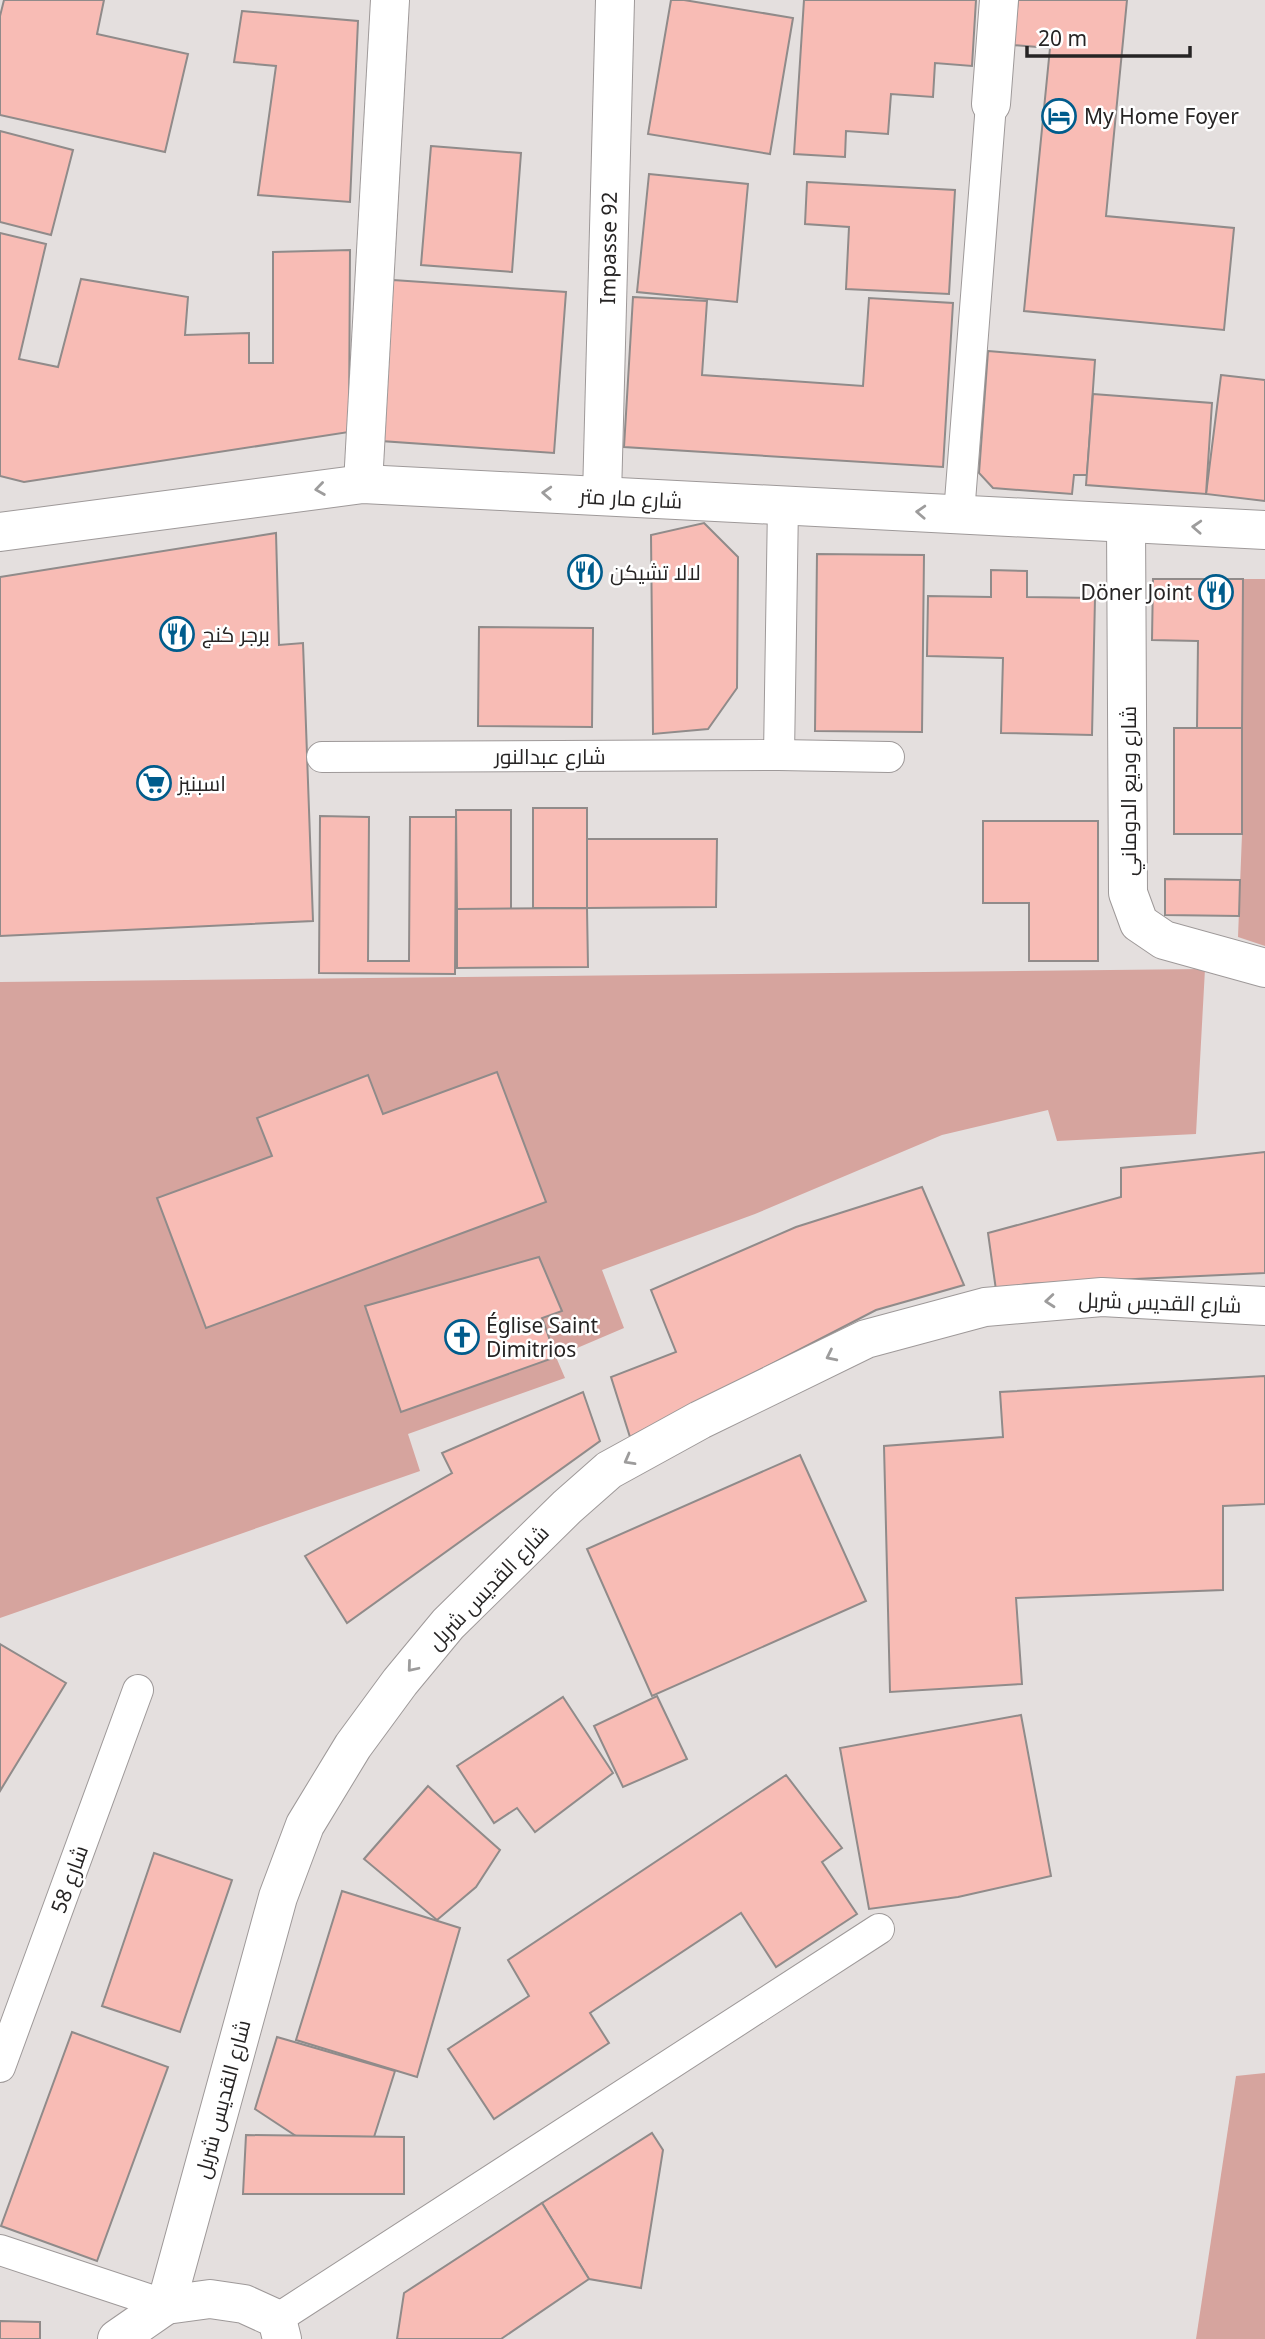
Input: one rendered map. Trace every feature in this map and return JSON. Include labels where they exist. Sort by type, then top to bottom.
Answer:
[{"type":"street","points":[[363,484],[390,0]]},
{"type":"street","name":"Impasse 92","points":[[602,496],[615,0]]},
{"type":"street","points":[[990,104],[999,0]]},
{"type":"street","name":"شارع مار متر","points":[[0,532],[363,484],[1265,530]]},
{"type":"street","name":"شارع وديع الدوماني","points":[[1126,523],[1128,893],[1139,923],[1164,940],[1265,968]]},
{"type":"street","name":"شارع القديس شربل","points":[[166,2305],[278,1897],[305,1825],[353,1746],[408,1672],[449,1624],[567,1507],[610,1470],[700,1420],[866,1339],[985,1307],[1076,1299],[1102,1297],[1265,1306]]},
{"type":"street","points":[[117,2339],[166,2305],[210,2299],[244,2304],[280,2329]]},
{"type":"lane","points":[[959,514],[990,104]]},
{"type":"lane","points":[[779,755],[783,505]]},
{"type":"lane","name":"شارع عبدالنور","points":[[322,757],[779,755],[890,758]]},
{"type":"lane","name":"شارع 58","points":[[0,2067],[138,1690]]},
{"type":"lane","points":[[280,2329],[879,1929]]},
{"type":"lane","points":[[0,2250],[166,2305]]},
{"type":"shaded area","points":[[1243,579],[1265,579],[1265,946],[1238,937],[1242,834]]},
{"type":"shaded area","points":[[1205,969],[1196,1134],[1057,1141],[1048,1110],[942,1135],[755,1214],[602,1270],[624,1328],[556,1357],[565,1378],[408,1434],[420,1471],[0,1618],[0,982]]},
{"type":"shaded area","points":[[1265,2073],[1265,2339],[1196,2339],[1236,2076]]},
{"type":"building","points":[[4,0],[104,0],[97,34],[188,54],[165,152],[0,115],[0,16]]},
{"type":"building","points":[[671,0],[793,18],[770,154],[648,134]]},
{"type":"building","points":[[804,0],[976,0],[972,66],[935,63],[933,97],[891,94],[888,134],[846,131],[845,157],[794,154]]},
{"type":"building","points":[[1018,0],[1127,0],[1106,216],[1234,228],[1224,330],[1024,311],[1050,48],[1013,45]]},
{"type":"building","points":[[242,11],[358,21],[350,202],[258,195],[276,66],[234,62]]},
{"type":"building","points":[[0,131],[73,150],[51,235],[0,222]]},
{"type":"building","points":[[431,146],[521,153],[512,272],[421,265]]},
{"type":"building","points":[[649,174],[748,184],[737,302],[637,292]]},
{"type":"building","points":[[807,182],[955,190],[949,294],[846,289],[849,227],[805,224]]},
{"type":"building","points":[[0,233],[46,244],[19,359],[58,367],[81,279],[188,297],[185,335],[249,333],[249,363],[273,363],[273,252],[350,250],[349,432],[24,482],[0,476]]},
{"type":"building","points":[[393,280],[566,292],[554,453],[381,441]]},
{"type":"building","points":[[633,297],[707,301],[702,375],[863,386],[869,298],[953,303],[943,467],[624,447]]},
{"type":"building","points":[[988,351],[1095,360],[1087,475],[1074,475],[1072,494],[993,488],[979,473]]},
{"type":"building","points":[[1221,375],[1265,380],[1265,501],[1206,494]]},
{"type":"building","points":[[1093,394],[1212,403],[1206,494],[1086,485]]},
{"type":"building","points":[[704,523],[738,557],[737,688],[708,729],[653,734],[651,535]]},
{"type":"building","name":"اسبنيز","points":[[276,533],[279,645],[303,643],[313,921],[0,936],[0,577]]},
{"type":"building","points":[[817,554],[924,555],[922,732],[815,731]]},
{"type":"building","points":[[991,570],[1027,571],[1027,597],[1095,598],[1092,735],[1001,733],[1003,658],[927,656],[928,596],[991,597]]},
{"type":"building","points":[[1153,579],[1243,579],[1242,728],[1197,728],[1198,641],[1152,640]]},
{"type":"building","points":[[479,627],[593,628],[592,727],[478,726]]},
{"type":"building","points":[[1174,728],[1242,728],[1242,834],[1174,834]]},
{"type":"building","points":[[533,808],[587,808],[587,908],[533,908]]},
{"type":"building","points":[[456,810],[511,810],[511,909],[457,909]]},
{"type":"building","points":[[320,816],[369,817],[368,961],[409,961],[410,817],[456,817],[455,974],[319,973]]},
{"type":"building","points":[[983,821],[1098,821],[1098,961],[1029,961],[1029,903],[983,903]]},
{"type":"building","points":[[587,839],[717,839],[716,907],[587,908]]},
{"type":"building","points":[[1165,879],[1240,880],[1239,916],[1165,915]]},
{"type":"building","points":[[587,908],[588,967],[457,968],[457,909]]},
{"type":"building","points":[[497,1072],[546,1202],[206,1328],[157,1198],[272,1156],[257,1118],[368,1075],[383,1114]]},
{"type":"building","points":[[1265,1152],[1265,1273],[1027,1284],[996,1290],[988,1233],[1121,1197],[1121,1168]]},
{"type":"building","points":[[922,1187],[964,1285],[876,1310],[630,1437],[611,1377],[676,1352],[651,1290],[796,1227]]},
{"type":"building","name":"Église Saint Dimitrios","points":[[539,1257],[562,1311],[542,1318],[556,1357],[401,1412],[365,1306]]},
{"type":"building","points":[[1265,1376],[1265,1504],[1223,1506],[1223,1590],[1016,1598],[1022,1684],[890,1692],[884,1446],[1003,1437],[1000,1392]]},
{"type":"building","points":[[583,1392],[600,1441],[347,1623],[305,1556],[452,1473],[442,1453]]},
{"type":"building","points":[[800,1455],[866,1601],[652,1696],[587,1549]]},
{"type":"building","points":[[0,1644],[66,1683],[0,1791]]},
{"type":"building","points":[[657,1696],[687,1759],[623,1787],[594,1726]]},
{"type":"building","points":[[563,1697],[613,1773],[535,1832],[517,1808],[494,1823],[457,1766]]},
{"type":"building","points":[[1021,1715],[1051,1876],[958,1897],[869,1909],[840,1748]]},
{"type":"building","points":[[786,1775],[842,1848],[822,1862],[857,1914],[776,1967],[741,1913],[590,2013],[609,2043],[494,2119],[448,2049],[529,1996],[508,1960]]},
{"type":"building","points":[[428,1786],[500,1850],[476,1887],[437,1920],[364,1859]]},
{"type":"building","points":[[154,1853],[232,1880],[180,2032],[102,2006]]},
{"type":"building","points":[[342,1891],[460,1928],[417,2077],[296,2040]]},
{"type":"building","points":[[72,2032],[168,2067],[97,2261],[1,2226]]},
{"type":"building","points":[[277,2037],[395,2071],[374,2137],[296,2136],[255,2109]]},
{"type":"building","points":[[652,2133],[663,2150],[641,2288],[589,2279],[542,2203]]},
{"type":"building","points":[[246,2135],[404,2137],[404,2194],[243,2194]]},
{"type":"building","points":[[542,2203],[589,2279],[501,2339],[397,2339],[404,2293]]},
{"type":"building","points":[[0,2321],[40,2322],[40,2339],[0,2339]]},
{"type":"place","name":"My Home Foyer","points":[[1059,116]]},
{"type":"place","name":"لالا تشيكن","points":[[585,572]]},
{"type":"place","name":"Döner Joint","points":[[1216,592]]},
{"type":"place","name":"برجر كنج","points":[[177,634]]},
{"type":"place","name":"اسبنيز","points":[[154,783]]},
{"type":"place","name":"Église Saint Dimitrios","points":[[462,1337]]}]
